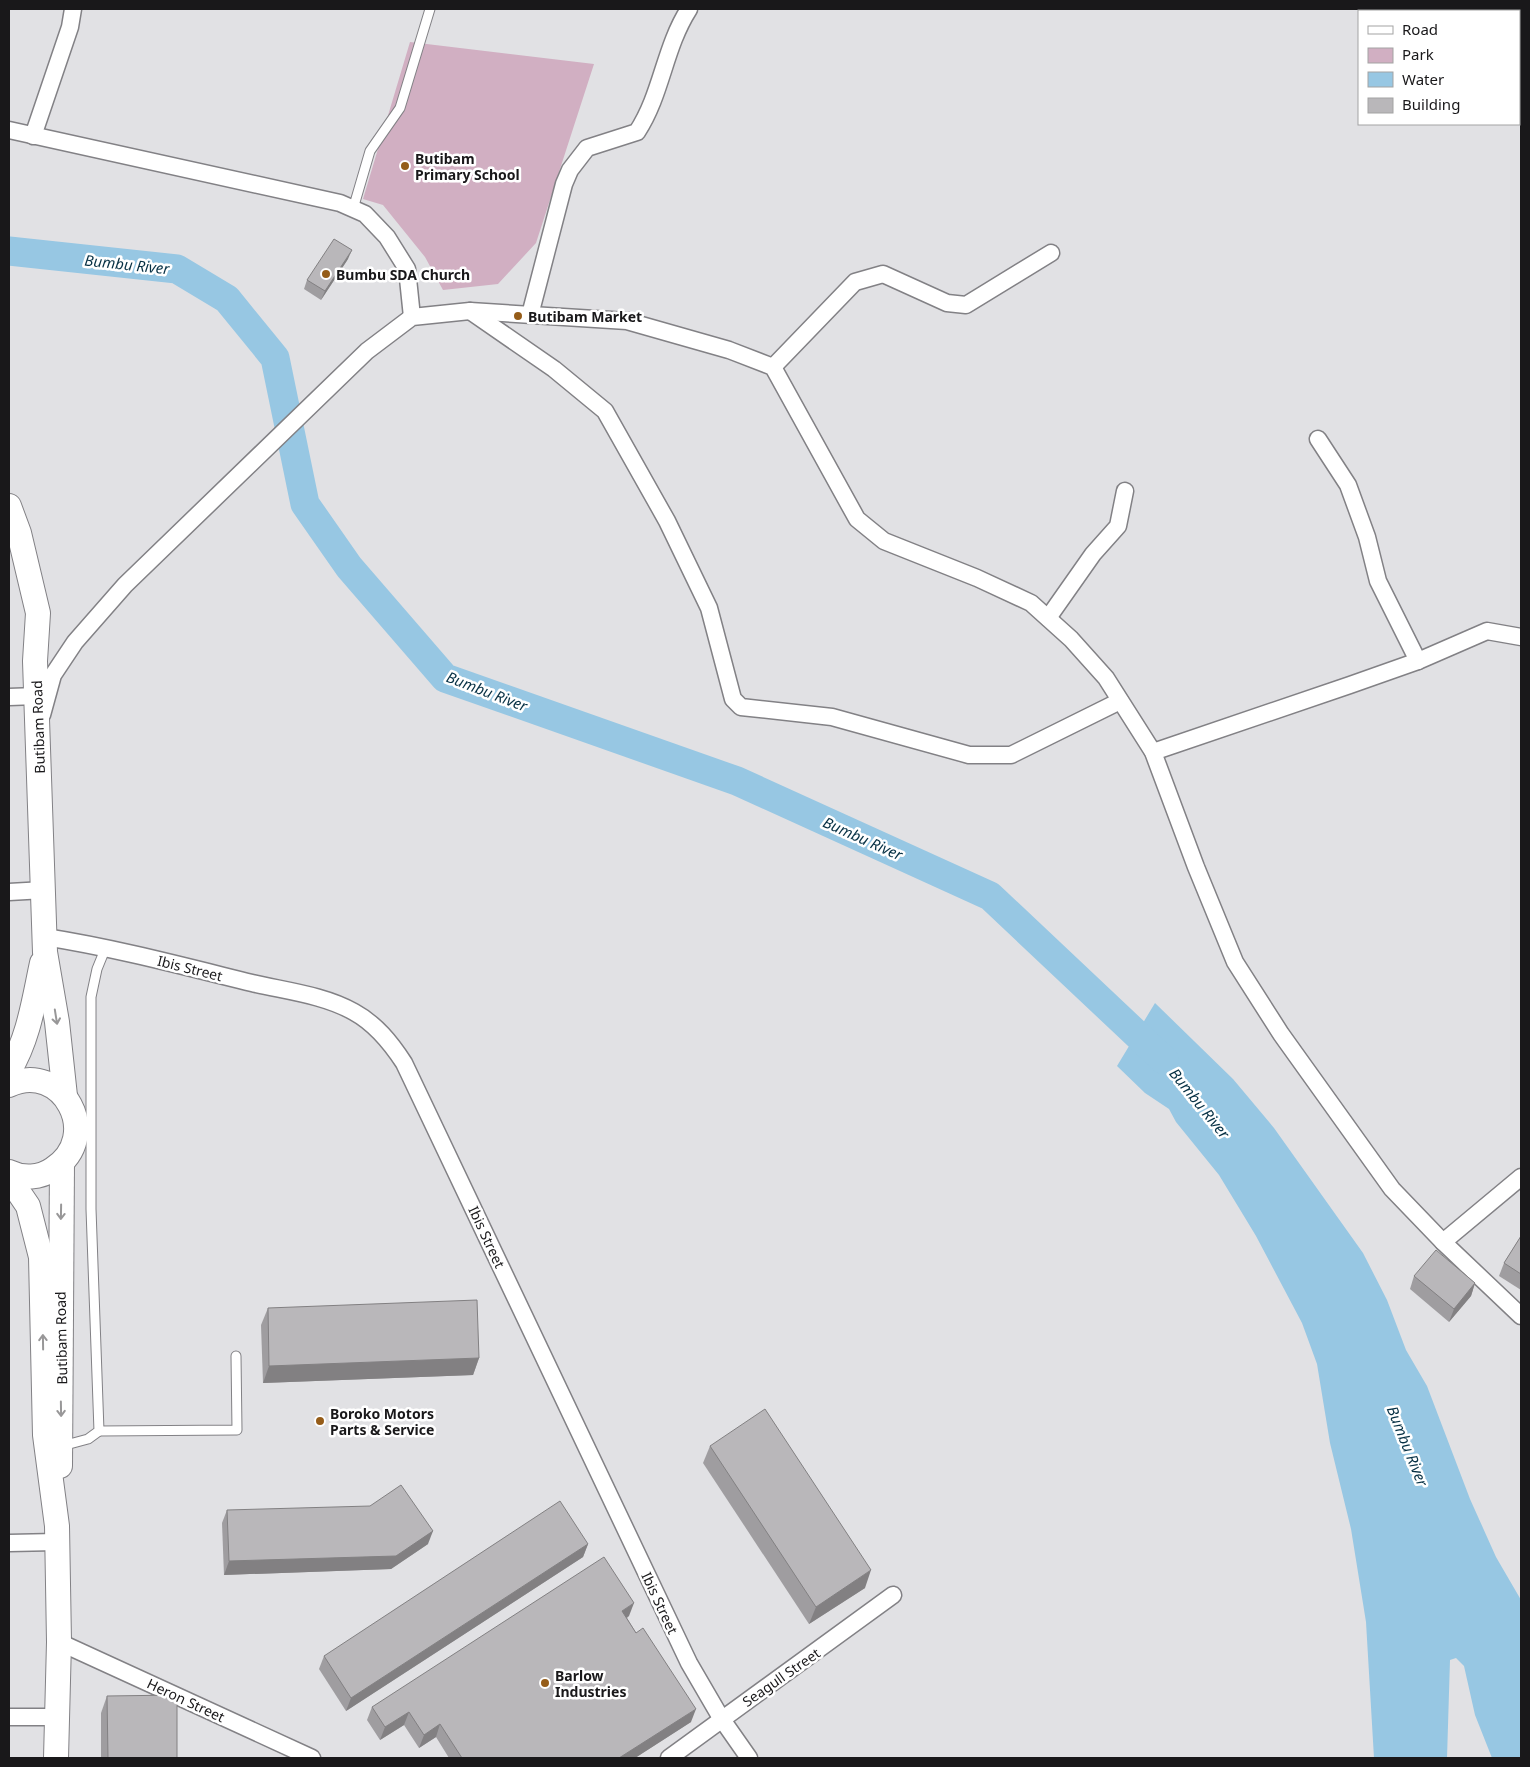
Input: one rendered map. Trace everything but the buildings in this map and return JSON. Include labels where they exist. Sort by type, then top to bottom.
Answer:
[{"type":"main road","name":"Butibam Road","points":[[9,506],[19,533],[38,613],[35,661],[45,944],[57,1022],[65,1096]]},
{"type":"main road","name":"Butibam Road","points":[[9,1071],[18,1056],[30,1022],[45,944]]},
{"type":"main road","points":[[9,1085],[30,1080],[49,1084],[65,1096],[75,1114],[77,1134],[71,1152],[62,1163],[46,1174],[30,1177],[9,1172]]},
{"type":"main road","name":"Butibam Road","points":[[56,1758],[59,1642],[56,1512],[62,1446],[60,1261],[62,1163]]},
{"type":"main road","name":"Butibam Road","points":[[9,1178],[28,1206],[41,1257],[45,1435],[56,1512]]},
{"type":"street","points":[[34,136],[70,27],[73,9]]},
{"type":"street","points":[[530,315],[564,184],[570,170],[587,148],[637,132],[649,114],[676,29],[689,9]]},
{"type":"street","points":[[9,130],[340,203],[365,214],[387,237],[407,269],[412,317]]},
{"type":"street","points":[[773,368],[855,282],[883,274],[947,303],[966,306],[1051,252]]},
{"type":"street","points":[[470,311],[554,369],[605,411],[667,522],[709,608],[734,699],[741,707],[832,717],[969,755],[1011,755],[1120,702]]},
{"type":"street","points":[[38,732],[53,675],[75,642],[125,584],[307,411],[367,351],[412,317],[470,311],[627,321],[729,350],[773,368],[857,519],[884,541],[986,582],[1030,603],[1070,639],[1106,678],[1153,752],[1196,868],[1235,962],[1281,1034],[1392,1189],[1443,1242],[1521,1316]]},
{"type":"street","points":[[1318,439],[1348,485],[1367,537],[1378,582],[1418,661]]},
{"type":"street","points":[[1048,618],[1093,554],[1118,526],[1125,491]]},
{"type":"street","points":[[1153,752],[1231,727],[1418,661],[1487,631],[1521,637]]},
{"type":"street","points":[[9,697],[37,696]]},
{"type":"street","points":[[9,892],[44,890]]},
{"type":"street","name":"Ibis Street","points":[[45,944],[106,947],[335,1004],[354,1012],[373,1025],[391,1043],[404,1063],[689,1663],[749,1758]]},
{"type":"street","points":[[1443,1242],[1521,1177]]},
{"type":"street","points":[[9,1543],[56,1542]]},
{"type":"street","name":"Seagull Street","points":[[669,1758],[893,1595]]},
{"type":"street","name":"Heron Street","points":[[59,1642],[312,1758]]},
{"type":"street","points":[[9,1717],[57,1717]]},
{"type":"lane","points":[[354,209],[370,150],[400,108],[430,9]]},
{"type":"lane","points":[[99,1431],[91,1209],[91,997],[97,969],[106,947]]},
{"type":"lane","points":[[62,1446],[88,1439],[99,1431],[237,1430],[236,1356]]},
{"type":"green space","points":[[410,42],[594,64],[536,243],[498,284],[443,290],[425,257],[383,205],[363,199]]},
{"type":"water","points":[[1155,1003],[1233,1079],[1274,1128],[1363,1253],[1387,1300],[1406,1350],[1427,1386],[1470,1499],[1496,1557],[1521,1600],[1521,1758],[1492,1758],[1475,1715],[1464,1666],[1456,1658],[1450,1660],[1447,1758],[1374,1758],[1366,1622],[1351,1529],[1330,1443],[1317,1364],[1302,1323],[1256,1236],[1219,1175],[1176,1122],[1169,1109],[1145,1093],[1117,1066]]},
{"type":"waterway","name":"Bumbu River","points":[[9,251],[177,269],[227,299],[275,358],[305,504],[349,567],[445,678],[737,781],[990,896],[1164,1060]]},
{"type":"place","name":"Butibam Primary School","points":[[405,166]]},
{"type":"place","name":"Bumbu SDA Church","points":[[326,274]]},
{"type":"place","name":"Butibam Market","points":[[518,316]]},
{"type":"place","name":"Boroko Motors Parts & Service","points":[[320,1421]]},
{"type":"place","name":"Barlow Industries","points":[[545,1683]]}]
